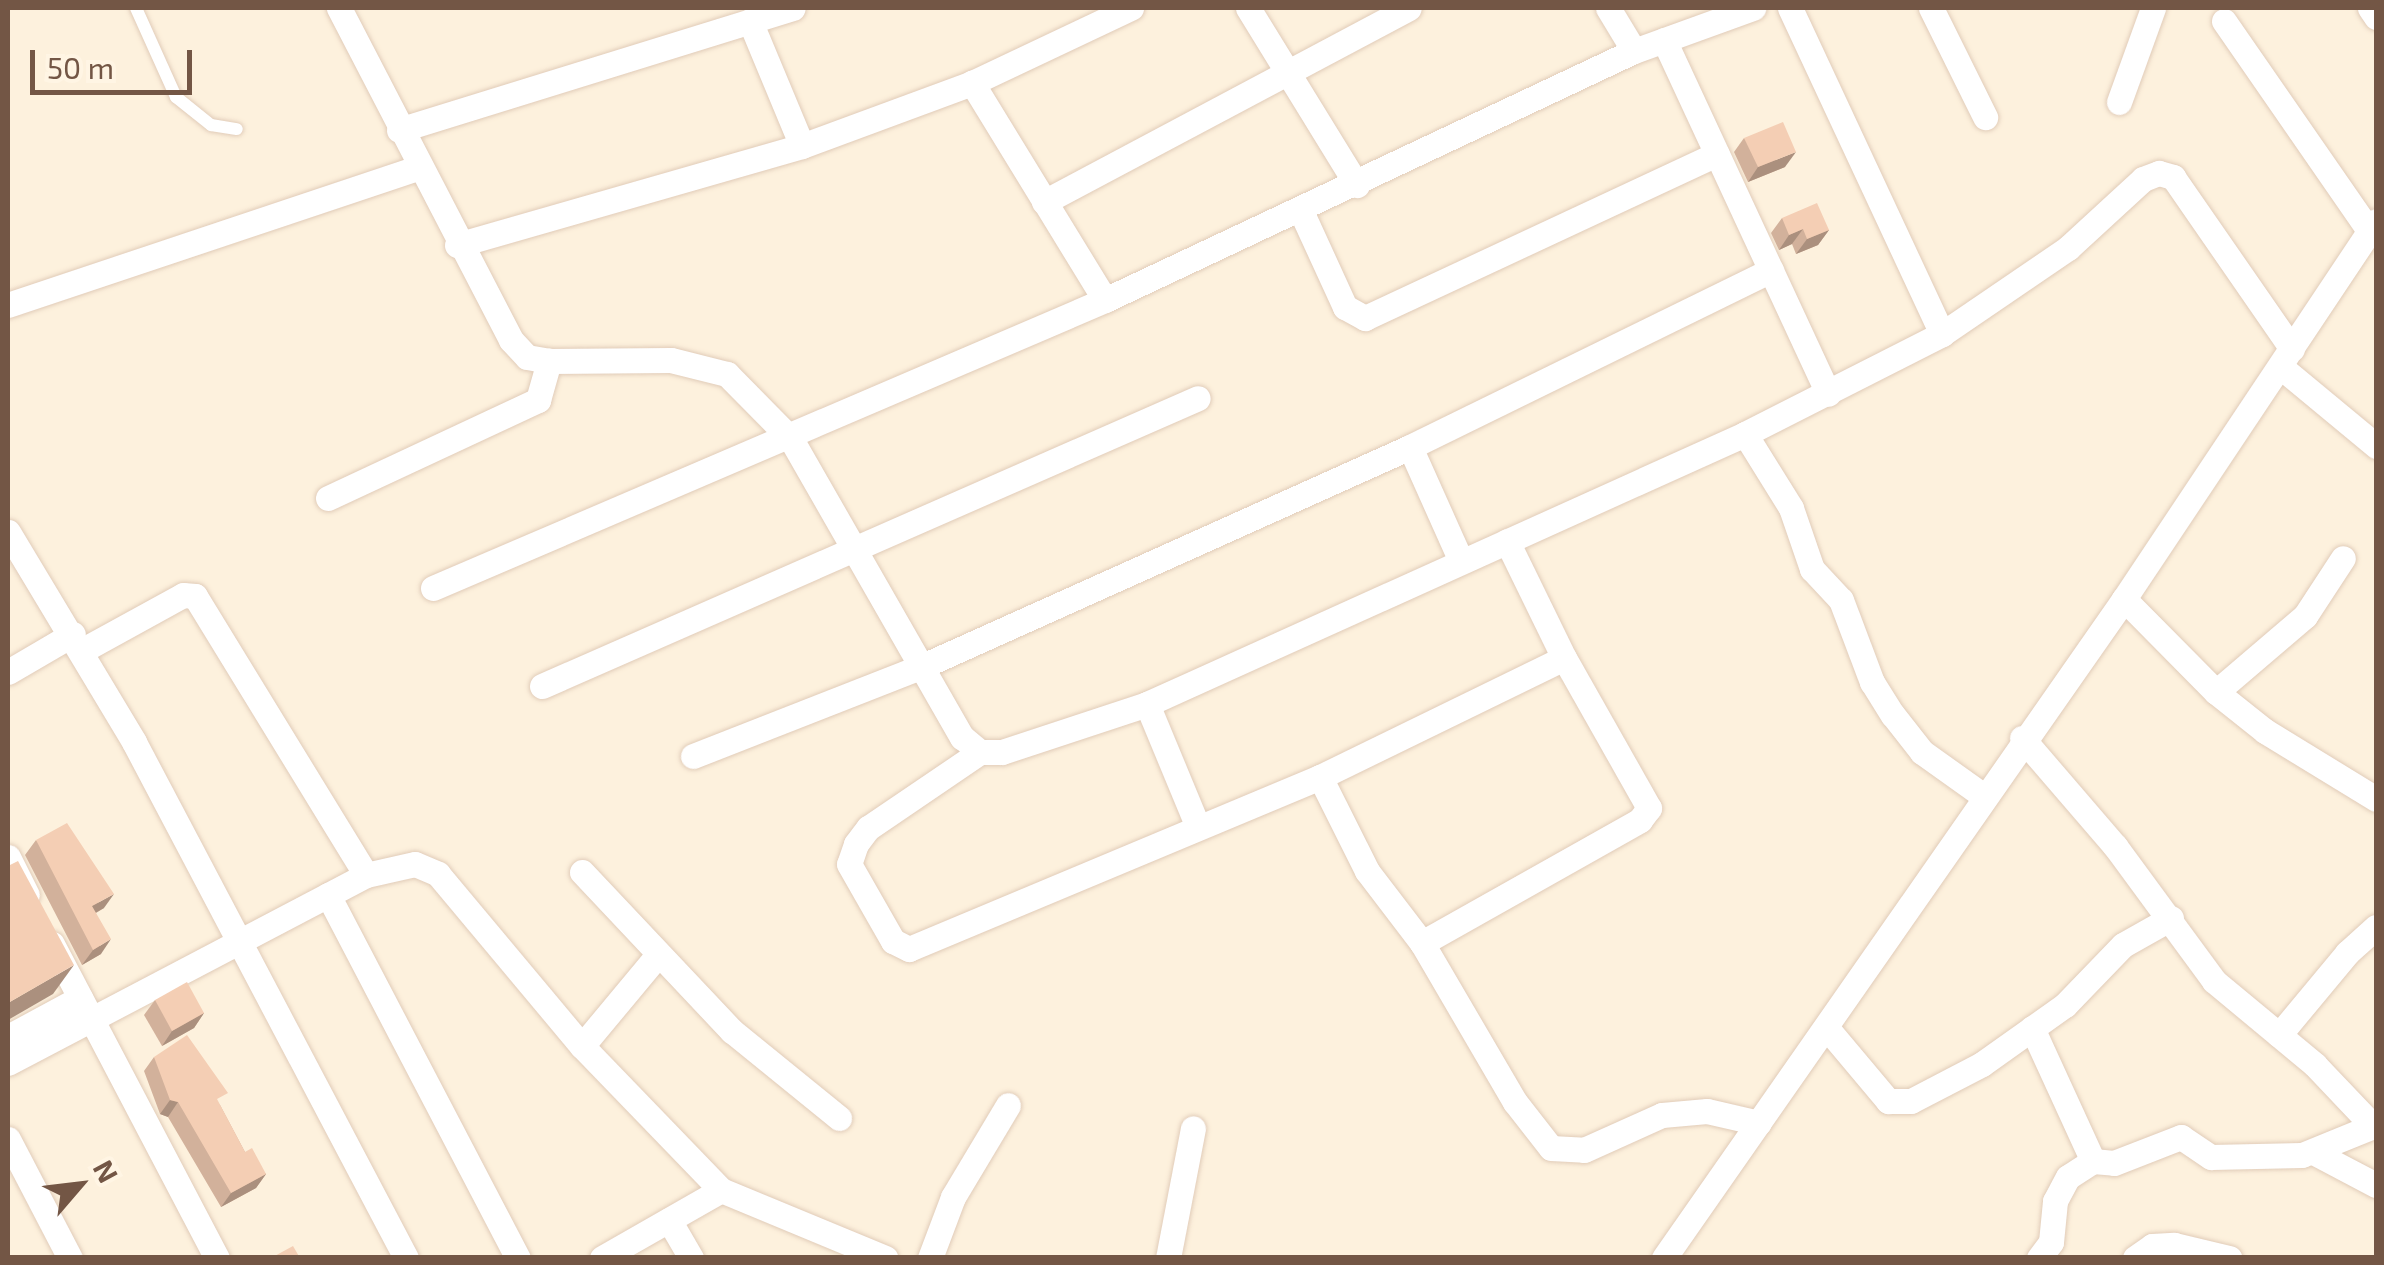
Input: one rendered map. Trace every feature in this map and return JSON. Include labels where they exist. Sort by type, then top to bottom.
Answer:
[{"type":"street","points":[[399,130],[794,8]]},
{"type":"street","points":[[456,245],[802,146],[972,83],[1131,8]]},
{"type":"street","points":[[1248,8],[1357,185]]},
{"type":"street","points":[[1044,202],[1410,8]]},
{"type":"street","points":[[1608,8],[1634,51]]},
{"type":"street","points":[[432,588],[791,438],[1105,300],[1357,185],[1634,51],[1753,8]]},
{"type":"street","points":[[1790,8],[1942,334]]},
{"type":"street","points":[[1932,8],[1985,117]]},
{"type":"street","points":[[2120,102],[2153,8]]},
{"type":"street","points":[[2370,8],[2376,17]]},
{"type":"street","points":[[346,9],[399,130],[456,245],[511,340],[527,356],[550,362],[671,360],[727,374],[791,438],[925,666],[962,737],[980,752]]},
{"type":"street","points":[[750,21],[802,146]]},
{"type":"street","points":[[1671,1255],[2022,738],[2124,598],[2373,227],[2224,21]]},
{"type":"street","points":[[1664,40],[1828,394]]},
{"type":"street","points":[[972,83],[1105,300]]},
{"type":"street","points":[[1301,211],[1345,308],[1366,318],[1716,154]]},
{"type":"street","points":[[8,306],[418,168]]},
{"type":"street","points":[[1564,658],[1320,777],[1197,825],[910,948],[893,941],[850,864],[856,844],[868,828],[980,752],[1002,752],[1147,704],[1745,434],[1942,334],[2068,248],[2143,179],[2159,173],[2173,177],[2287,358],[2376,446]]},
{"type":"street","points":[[694,756],[925,666],[1410,447],[1771,270]]},
{"type":"street","points":[[328,498],[538,400],[550,362]]},
{"type":"street","points":[[542,686],[1198,398]]},
{"type":"street","points":[[1745,434],[1791,508],[1812,570],[1841,600],[1872,682],[1893,715],[1922,752],[1984,797]]},
{"type":"street","points":[[1410,447],[1462,560]]},
{"type":"street","points":[[8,532],[78,642],[406,1258]]},
{"type":"street","points":[[1422,944],[1640,820],[1649,808],[1564,658],[1508,541]]},
{"type":"street","points":[[2216,692],[2305,616],[2342,558]]},
{"type":"street","points":[[8,672],[183,595],[195,596],[366,875]]},
{"type":"street","points":[[2124,598],[2216,692],[2265,731],[2376,799]]},
{"type":"street","points":[[1147,704],[1197,825]]},
{"type":"street","points":[[2022,738],[2171,918],[2214,981],[2279,1035],[2374,1125],[2315,1153],[2211,1157],[2181,1137],[2114,1163],[2093,1161],[2068,1177],[2055,1201],[2051,1242],[2039,1258]]},
{"type":"street","points":[[1320,777],[1367,871],[1422,944],[1515,1102],[1551,1148],[1584,1150],[1662,1116],[1707,1110],[1759,1123]]},
{"type":"street","points":[[8,857],[218,1258]]},
{"type":"street","points":[[8,1037],[86,1008],[366,875],[415,864],[438,874],[582,1046],[721,1190],[873,1255]]},
{"type":"street","points":[[582,872],[656,956],[732,1031],[840,1118]]},
{"type":"street","points":[[328,895],[518,1258]]},
{"type":"street","points":[[1826,1027],[1888,1101],[1899,1104],[1982,1064],[2032,1028],[2123,945],[2171,918]]},
{"type":"street","points":[[2279,1035],[2347,953],[2376,928]]},
{"type":"street","points":[[582,1046],[656,956]]},
{"type":"street","points":[[8,1063],[86,1008]]},
{"type":"street","points":[[2032,1028],[2093,1161]]},
{"type":"street","points":[[930,1258],[953,1197],[1008,1105]]},
{"type":"street","points":[[1168,1258],[1193,1128]]},
{"type":"street","points":[[8,1138],[70,1258]]},
{"type":"street","points":[[2315,1153],[2376,1184]]},
{"type":"street","points":[[602,1258],[721,1190]]},
{"type":"street","points":[[669,1220],[691,1258]]},
{"type":"street","points":[[2135,1258],[2152,1246],[2174,1245],[2229,1258]]},
{"type":"lane","points":[[136,8],[176,97],[211,125],[237,129]]},
{"type":"building","points":[[1783,122],[1796,152],[1758,167],[1744,138]]},
{"type":"building","points":[[1817,203],[1829,230],[1807,239],[1803,229],[1789,235],[1782,218]]},
{"type":"building","points":[[67,823],[114,894],[92,906],[111,939],[93,950],[36,840]]},
{"type":"building","points":[[18,861],[74,965],[8,1003],[8,866]]},
{"type":"building","points":[[187,982],[204,1013],[172,1031],[155,1000]]},
{"type":"building","points":[[187,1035],[228,1093],[217,1099],[245,1152],[252,1148],[266,1174],[231,1193],[178,1102],[170,1100],[154,1057]]},
{"type":"building","points":[[293,1246],[300,1258],[271,1258]]}]
